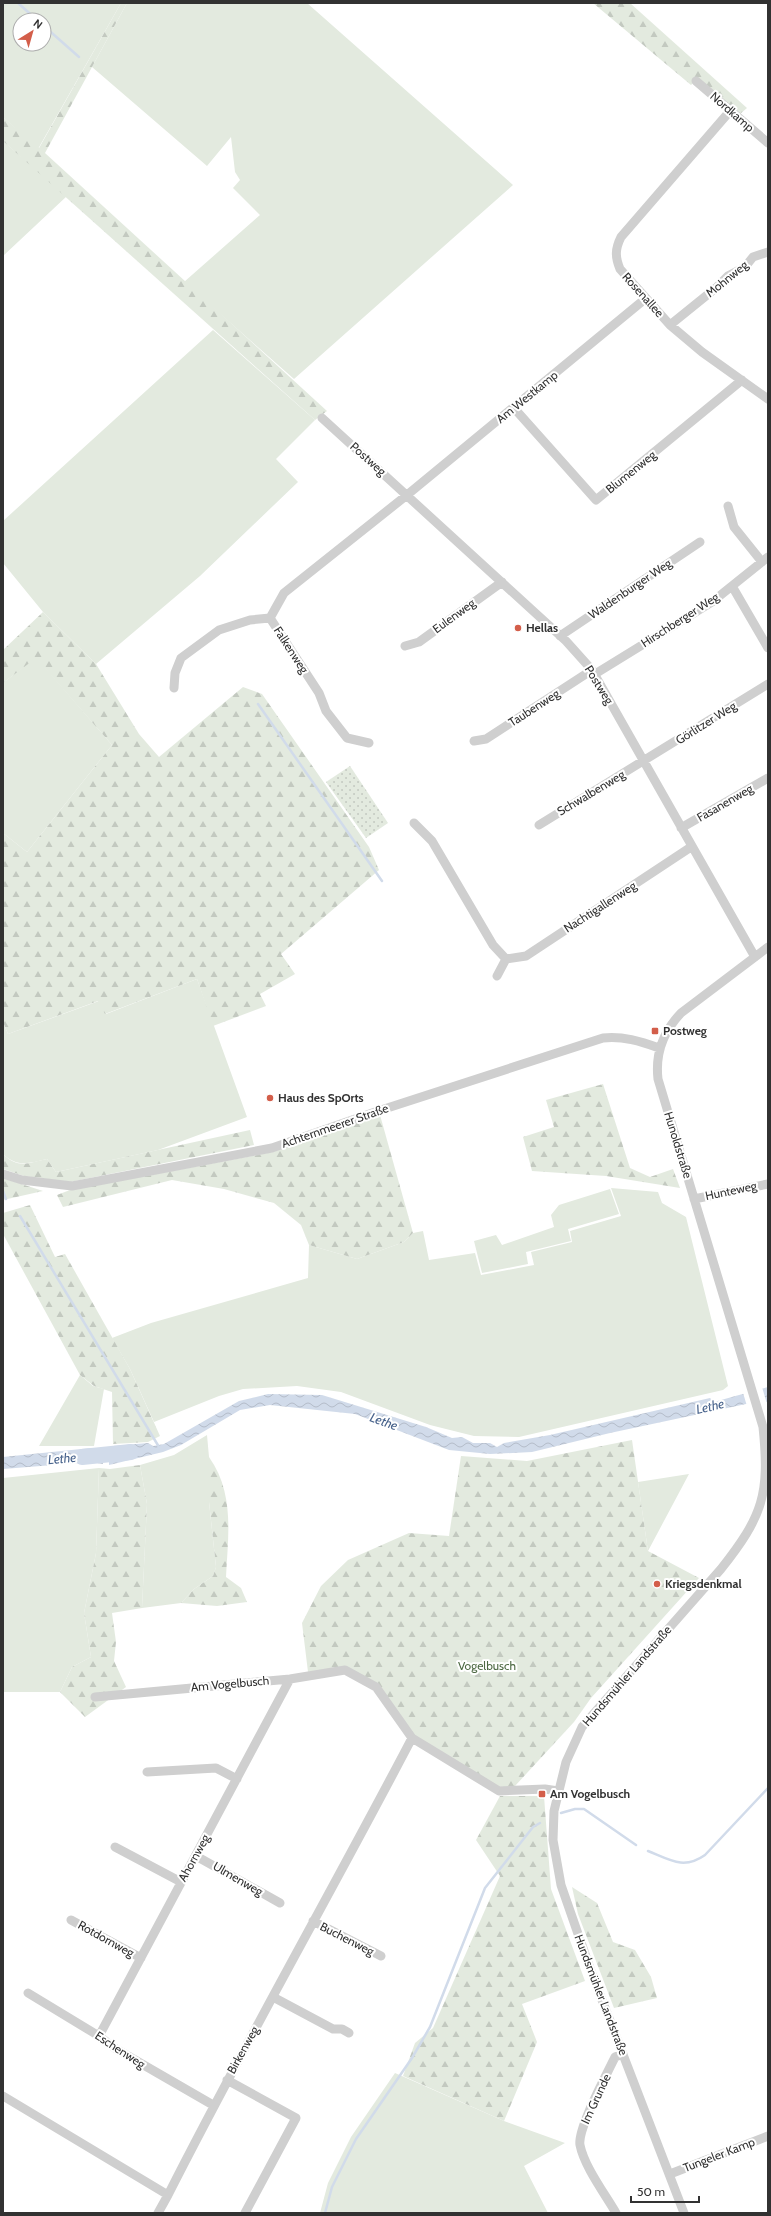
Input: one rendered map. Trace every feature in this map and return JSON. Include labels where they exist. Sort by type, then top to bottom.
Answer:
[{"type":"street","name":"Nordkamp","points":[[696,81],[768,144]]},
{"type":"street","name":"Rosenallee","points":[[730,111],[621,237],[616,247],[616,258],[620,269],[645,299],[670,325],[702,352],[768,399]]},
{"type":"street","name":"Mohnweg","points":[[670,325],[717,287],[728,276],[745,267],[753,257],[768,252]]},
{"type":"street","name":"Am Westkamp","points":[[407,495],[645,299]]},
{"type":"street","name":"Blumenweg","points":[[514,408],[596,500],[742,380]]},
{"type":"street","name":"Postweg","points":[[322,418],[560,636],[593,672],[691,847],[755,957]]},
{"type":"street","name":"Falkenweg","points":[[369,743],[347,738],[326,711],[319,693],[270,618],[284,593],[407,495]]},
{"type":"street","name":"Hirschberger Weg","points":[[593,672],[712,602],[765,559],[734,527],[728,506]]},
{"type":"street","name":"Waldenburger Weg","points":[[560,636],[700,542]]},
{"type":"street","name":"Eulenweg","points":[[405,646],[419,642],[502,582]]},
{"type":"street","points":[[732,586],[768,648]]},
{"type":"street","points":[[174,688],[175,673],[181,658],[219,630],[250,620],[270,618]]},
{"type":"street","name":"Taubenweg","points":[[474,741],[486,739],[593,672]]},
{"type":"street","name":"Görlitzer Weg","points":[[644,762],[768,684]]},
{"type":"street","name":"Schwalbenweg","points":[[539,825],[644,762]]},
{"type":"street","name":"Fasanenweg","points":[[681,828],[768,778]]},
{"type":"street","points":[[414,823],[432,841],[493,945],[506,958],[497,976]]},
{"type":"street","name":"Nachtigallenweg","points":[[506,958],[526,956],[691,847]]},
{"type":"street","name":"Hunoldstraße","points":[[752,1384],[658,1079],[657,1063],[659,1048],[671,1023],[680,1013],[768,948]]},
{"type":"street","name":"Achternmeerer Straße","points":[[3,1174],[22,1180],[72,1186],[272,1148],[378,1111],[603,1038],[615,1036],[638,1040],[659,1048]]},
{"type":"street","name":"Hunteweg","points":[[694,1199],[768,1184]]},
{"type":"street","name":"Hundsmühler Landstraße","points":[[684,2213],[623,2054],[561,1885],[553,1840],[554,1811],[566,1762],[575,1740],[588,1719],[721,1569],[738,1548],[754,1520],[766,1482],[767,1458],[763,1427],[752,1384]]},
{"type":"street","name":"Am Vogelbusch","points":[[96,1697],[290,1679],[345,1670],[376,1687],[412,1738],[499,1791],[540,1789],[558,1791]]},
{"type":"street","name":"Ahornweg","points":[[98,2036],[290,1679]]},
{"type":"street","name":"Birkenweg","points":[[158,2213],[213,2105],[313,1921],[363,1833],[412,1738]]},
{"type":"street","points":[[147,1772],[216,1768],[237,1779]]},
{"type":"street","points":[[115,1847],[181,1882]]},
{"type":"street","name":"Ulmenweg","points":[[196,1856],[280,1903]]},
{"type":"street","name":"Rotdornweg","points":[[71,1920],[140,1958]]},
{"type":"street","name":"Buchenweg","points":[[313,1921],[381,1956]]},
{"type":"street","name":"Eschenweg","points":[[28,1993],[98,2036],[116,2049],[213,2105]]},
{"type":"street","points":[[273,1997],[333,2029],[342,2029],[349,2033]]},
{"type":"street","name":"Im Grunde","points":[[616,2213],[589,2166],[580,2145],[581,2130],[615,2057],[623,2054]]},
{"type":"street","points":[[227,2080],[296,2118],[245,2213]]},
{"type":"street","points":[[3,2096],[168,2195]]},
{"type":"street","name":"Tungeler Kamp","points":[[670,2174],[768,2136]]},
{"type":"green space","points":[[3,3],[121,3],[38,149],[3,117]]},
{"type":"green space","points":[[121,3],[127,3],[45,153],[327,411],[315,420],[3,141],[3,117],[39,148]]},
{"type":"green space","points":[[127,3],[307,3],[513,185],[294,379],[184,282],[260,215],[233,188],[240,180],[235,172],[231,137],[207,166],[92,67]]},
{"type":"green space","points":[[593,3],[630,3],[747,108],[740,114],[698,78],[691,85]]},
{"type":"green space","points":[[3,141],[67,196],[3,256]]},
{"type":"green space","points":[[213,330],[315,420],[276,459],[298,482],[200,576],[96,664],[43,612],[3,563],[3,521]]},
{"type":"green space","points":[[43,612],[96,664],[139,734],[159,757],[243,687],[262,694],[369,847],[379,870],[281,954],[295,974],[260,994],[266,1006],[213,1026],[197,979],[105,1014],[98,1001],[8,1034],[3,1022],[3,833],[27,852],[112,745],[36,658],[3,683],[3,650]]},
{"type":"green space","points":[[36,657],[112,745],[27,852],[3,833],[3,683]]},
{"type":"green space","points":[[350,766],[388,823],[366,838],[326,782]]},
{"type":"green space","points":[[197,979],[247,1117],[158,1150],[56,1172],[47,1159],[29,1163],[19,1163],[3,1154],[3,1022],[8,1034],[99,1001],[106,1014]]},
{"type":"green space","points":[[603,1084],[630,1168],[650,1177],[673,1169],[680,1188],[606,1176],[532,1171],[523,1137],[554,1127],[546,1100]]},
{"type":"green space","points":[[380,1115],[413,1233],[404,1242],[357,1259],[309,1245],[301,1225],[274,1203],[224,1189],[172,1180],[63,1207],[57,1195],[70,1190],[273,1152]]},
{"type":"green space","points":[[250,1130],[254,1145],[70,1182],[24,1176],[3,1169],[3,1154],[14,1162],[24,1164],[47,1159],[56,1172]]},
{"type":"green space","points":[[3,1178],[43,1191],[3,1200]]},
{"type":"green space","points":[[611,1188],[658,1192],[662,1203],[686,1217],[728,1386],[723,1390],[519,1437],[474,1436],[430,1425],[341,1392],[297,1386],[243,1389],[219,1396],[154,1422],[130,1369],[112,1338],[151,1323],[308,1278],[309,1245],[357,1259],[404,1242],[413,1233],[423,1231],[429,1260],[475,1253],[481,1275],[534,1265],[531,1252],[572,1242],[570,1231],[621,1216]]},
{"type":"green space","points":[[610,1189],[619,1214],[568,1229],[571,1241],[526,1252],[528,1264],[482,1273],[474,1241],[496,1235],[502,1245],[554,1227],[551,1215],[559,1205]]},
{"type":"green space","points":[[30,1205],[55,1257],[65,1254],[130,1369],[160,1436],[148,1442],[113,1444],[112,1392],[94,1386],[80,1375],[3,1234],[3,1213]]},
{"type":"green space","points":[[80,1375],[93,1386],[104,1389],[94,1446],[39,1446]]},
{"type":"green space","points":[[207,1435],[209,1457],[209,1502],[216,1567],[213,1576],[194,1589],[181,1603],[142,1608],[147,1504],[140,1465],[174,1455]]},
{"type":"green space","name":"Vogelbusch","points":[[632,1440],[648,1551],[699,1578],[591,1698],[574,1722],[515,1786],[500,1788],[416,1740],[378,1686],[347,1668],[308,1672],[302,1623],[321,1586],[348,1560],[409,1533],[449,1536],[461,1456],[527,1461]]},
{"type":"green space","points":[[209,1457],[223,1485],[226,1500],[228,1530],[226,1577],[241,1588],[247,1602],[217,1606],[181,1603],[194,1589],[213,1576],[216,1567],[209,1502]]},
{"type":"green space","points":[[140,1465],[147,1504],[142,1608],[112,1613],[116,1642],[114,1661],[126,1687],[85,1717],[60,1692],[72,1667],[91,1657],[84,1613],[96,1553],[99,1468],[110,1469]]},
{"type":"green space","points":[[99,1468],[96,1553],[84,1613],[91,1657],[72,1667],[60,1692],[3,1692],[3,1478]]},
{"type":"green space","points":[[689,1474],[648,1551],[638,1482]]},
{"type":"green space","points":[[500,1796],[544,1796],[551,1889],[585,1981],[522,2004],[537,2042],[504,2121],[403,2076],[415,2043],[433,2028],[500,1876],[476,1840]]},
{"type":"green space","points":[[572,1887],[597,1903],[613,1942],[635,1950],[651,1977],[657,1998],[614,2008],[578,1914]]},
{"type":"green space","points":[[395,2073],[504,2121],[565,2143],[524,2166],[548,2213],[320,2213],[328,2183],[351,2137]]},
{"type":"water","points":[[768,1387],[768,1402],[746,1404],[610,1433],[532,1452],[490,1454],[449,1450],[355,1414],[270,1405],[240,1410],[181,1445],[163,1452],[109,1465],[109,1452],[113,1446],[148,1443],[153,1446],[164,1444],[239,1401],[268,1394],[322,1395],[426,1427],[452,1438],[462,1437],[473,1443],[490,1443],[497,1447],[504,1443],[550,1435],[710,1398],[714,1402]]},
{"type":"water","points":[[91,1448],[103,1453],[103,1464],[91,1462],[3,1469],[3,1457]]},
{"type":"pier","points":[[762,1387],[767,1404],[747,1406],[743,1393]]},
{"type":"waterway","points":[[18,3],[28,12]]},
{"type":"waterway","points":[[52,33],[79,57]]},
{"type":"waterway","points":[[258,704],[382,881]]},
{"type":"waterway","points":[[3,1191],[6,1199]]},
{"type":"waterway","points":[[20,1216],[159,1447]]},
{"type":"waterway","name":"Lethe","points":[[82,1457],[131,1452]]},
{"type":"waterway","points":[[648,1851],[677,1862],[684,1863],[697,1860],[705,1855],[768,1788]]},
{"type":"waterway","points":[[561,1813],[575,1809],[584,1809],[636,1845]]},
{"type":"waterway","points":[[325,2213],[332,2187],[356,2139],[412,2058],[430,2027],[485,1888],[533,1827],[540,1823]]},
{"type":"place","name":"Hellas","points":[[518,628]]},
{"type":"place","name":"Postweg","points":[[655,1031]]},
{"type":"place","name":"Haus des SpOrts","points":[[270,1098]]},
{"type":"place","name":"Kriegsdenkmal","points":[[657,1584]]},
{"type":"place","name":"Am Vogelbusch","points":[[542,1794]]}]
